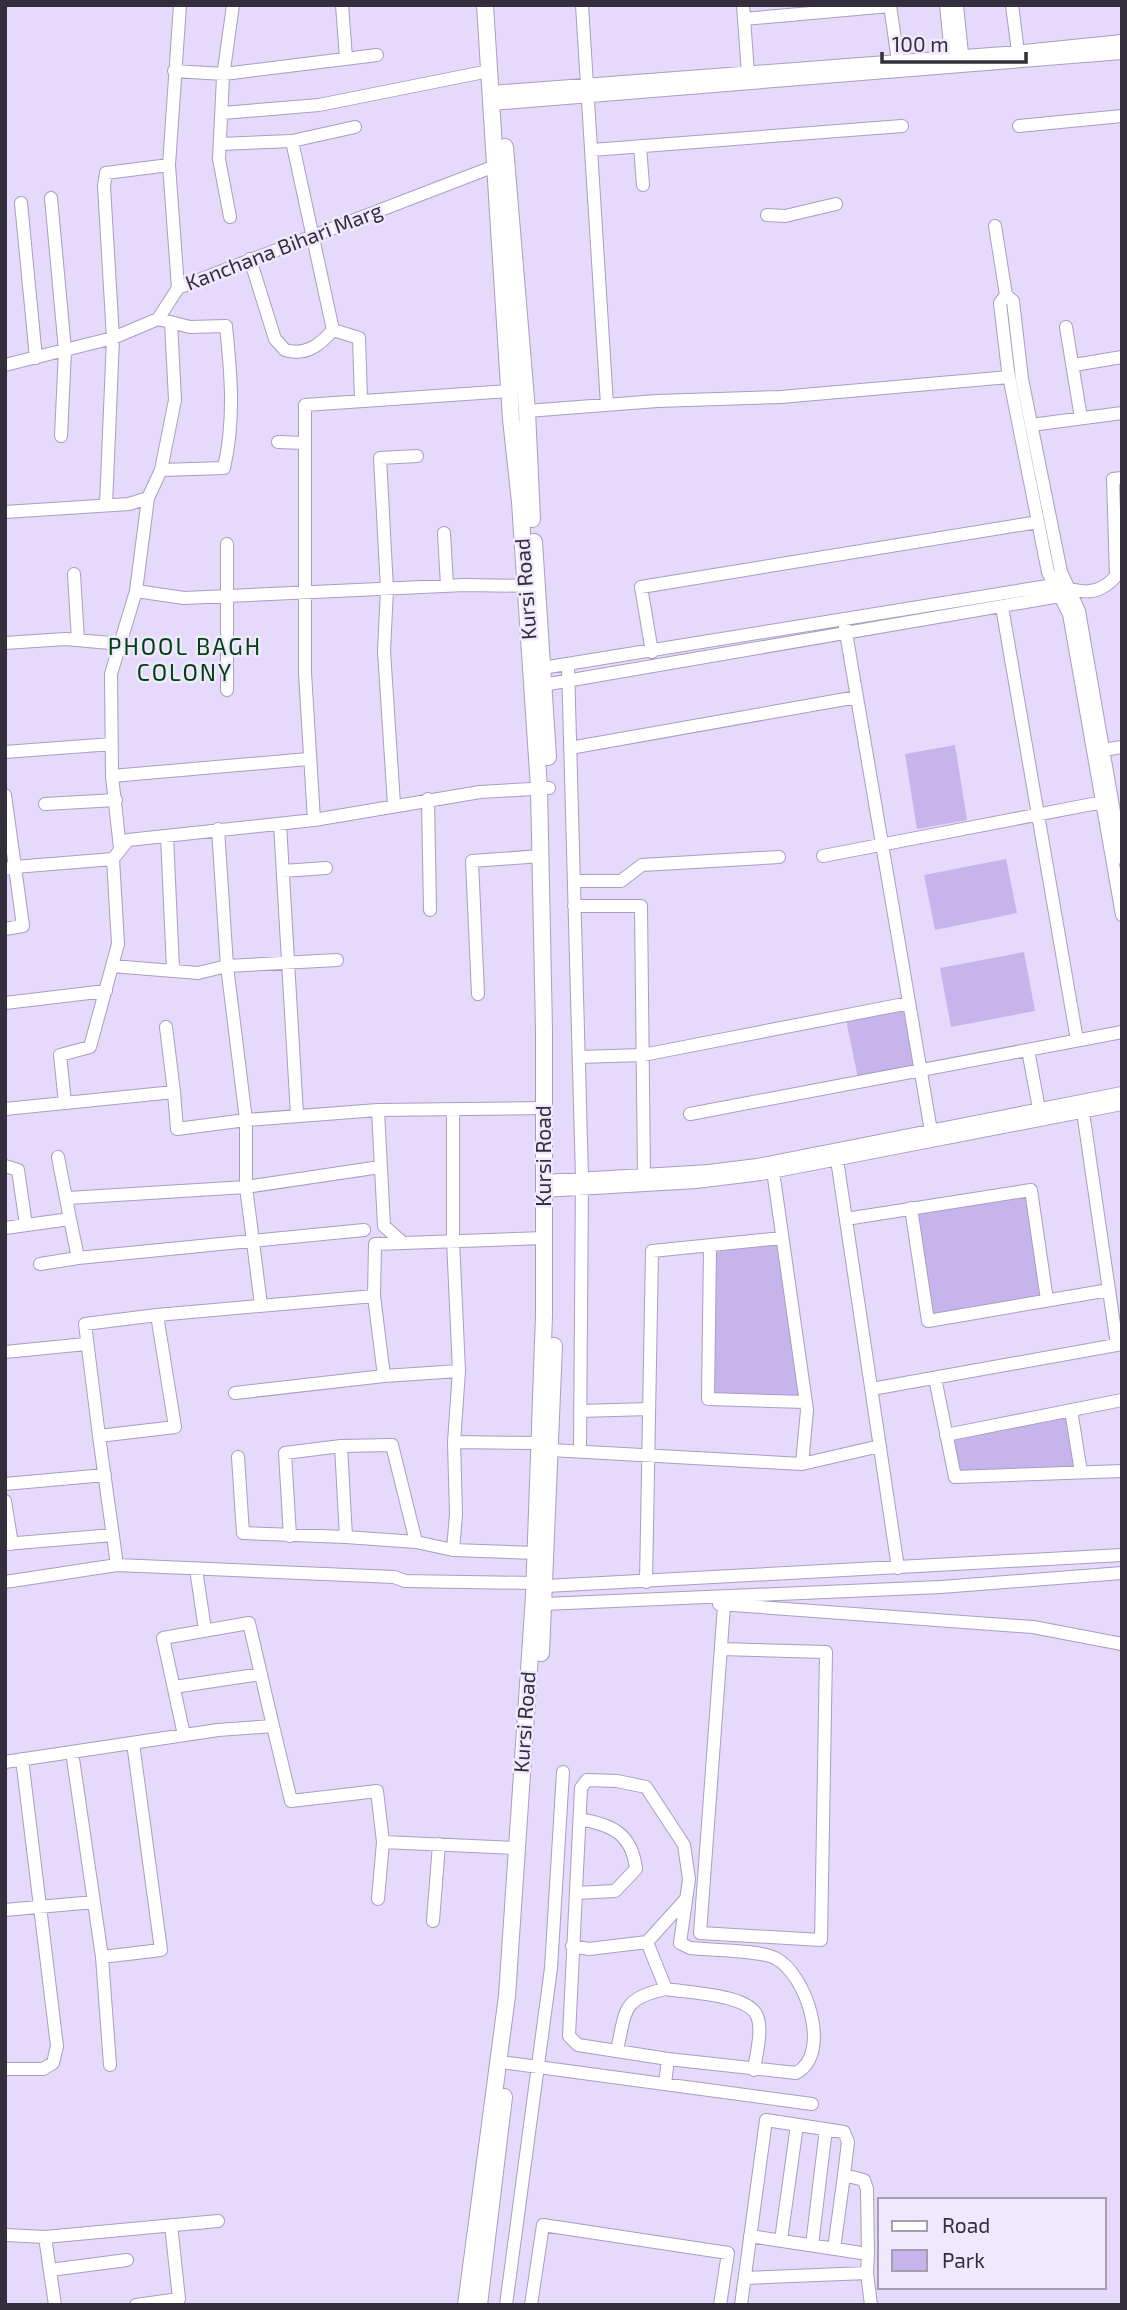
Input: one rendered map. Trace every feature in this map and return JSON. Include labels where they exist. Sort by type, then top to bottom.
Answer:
[{"type":"main road","name":"Kursi Road","points":[[466,2305],[507,1996],[531,1721],[540,1593],[545,1447],[549,1186],[544,788],[532,585],[527,411],[497,98],[489,71],[485,5]]},
{"type":"main road","name":"Kursi Road","points":[[496,5],[495,166],[509,390],[532,585]]},
{"type":"main road","name":"Kursi Road","points":[[540,1593],[535,1553],[545,1447],[544,1238],[549,1186],[544,1108],[541,856],[544,788]]},
{"type":"main road","name":"Kursi Road","points":[[479,2305],[523,1927],[520,1855]]},
{"type":"street","points":[[178,288],[169,165],[180,5]]},
{"type":"street","points":[[230,217],[219,159],[224,74],[233,5]]},
{"type":"street","points":[[342,5],[346,58]]},
{"type":"street","points":[[582,5],[607,405]]},
{"type":"street","points":[[946,5],[957,62]]},
{"type":"street","points":[[957,5],[957,62]]},
{"type":"street","points":[[1012,5],[1018,52]]},
{"type":"street","points":[[748,73],[744,12],[890,6],[898,61]]},
{"type":"street","points":[[588,91],[748,73],[898,61],[957,62],[1018,52],[1122,41]]},
{"type":"street","points":[[497,98],[957,62],[1122,53]]},
{"type":"street","points":[[174,71],[224,74],[377,55]]},
{"type":"street","points":[[222,113],[319,106],[489,71]]},
{"type":"street","points":[[1019,126],[1122,116]]},
{"type":"street","points":[[592,150],[902,126]]},
{"type":"street","points":[[220,144],[292,141],[355,127]]},
{"type":"street","points":[[292,141],[315,235],[333,330]]},
{"type":"street","points":[[639,146],[643,185]]},
{"type":"street","points":[[106,505],[113,338],[104,186],[106,173],[169,165]]},
{"type":"street","name":"Kanchana Bihari Marg","points":[[158,319],[178,288],[495,166]]},
{"type":"street","points":[[51,198],[65,350],[61,436]]},
{"type":"street","points":[[21,203],[36,358]]},
{"type":"street","points":[[767,215],[785,216],[836,204]]},
{"type":"street","points":[[995,226],[1006,295],[1013,301],[1031,425],[1061,572],[1061,590],[1079,611],[1103,750],[1107,802]]},
{"type":"street","points":[[250,259],[275,339],[285,350],[303,352],[320,344],[333,330]]},
{"type":"street","points":[[1006,295],[1000,303],[1009,377],[1038,522],[1069,614],[1119,863],[1122,915]]},
{"type":"street","points":[[5,365],[113,338],[158,319],[190,327],[226,326],[232,380],[231,439],[224,468],[161,470]]},
{"type":"street","points":[[65,1102],[60,1055],[90,1047],[118,944],[111,674],[136,591],[148,498],[161,470],[175,400],[171,322]]},
{"type":"street","points":[[1066,327],[1081,418]]},
{"type":"street","points":[[333,330],[359,338],[361,400]]},
{"type":"street","points":[[1074,365],[1122,357]]},
{"type":"street","points":[[527,411],[780,397],[1009,377]]},
{"type":"street","points":[[314,820],[308,759],[305,405],[509,390]]},
{"type":"street","points":[[1031,425],[1122,413]]},
{"type":"street","points":[[278,442],[304,443]]},
{"type":"street","points":[[394,804],[384,651],[387,589],[380,458],[417,456]]},
{"type":"street","points":[[538,669],[844,620],[1061,590],[1088,594],[1101,590],[1116,576],[1113,479],[1122,478]]},
{"type":"street","points":[[5,512],[129,504],[148,498]]},
{"type":"street","points":[[652,652],[641,587],[1038,522]]},
{"type":"street","points":[[444,533],[447,586]]},
{"type":"street","points":[[227,544],[227,690]]},
{"type":"street","points":[[74,574],[78,640]]},
{"type":"street","points":[[136,591],[184,598],[447,586],[532,585]]},
{"type":"street","points":[[539,686],[1002,607],[1061,590]]},
{"type":"street","points":[[1002,607],[1077,1040]]},
{"type":"street","points":[[844,620],[931,1136]]},
{"type":"street","points":[[5,643],[14,640],[78,640],[122,643]]},
{"type":"street","points":[[568,666],[582,1183],[580,1450]]},
{"type":"street","points":[[570,748],[857,697]]},
{"type":"street","points":[[5,752],[112,744]]},
{"type":"street","points":[[1103,750],[1122,747]]},
{"type":"street","points":[[112,776],[308,759]]},
{"type":"street","points":[[10,868],[117,854],[128,840],[314,820],[428,799],[544,788]]},
{"type":"street","points":[[5,795],[10,868],[23,926],[5,929]]},
{"type":"street","points":[[428,799],[430,910]]},
{"type":"street","points":[[45,804],[116,800]]},
{"type":"street","points":[[823,856],[1107,802]]},
{"type":"street","points":[[280,824],[297,1115]]},
{"type":"street","points":[[218,830],[227,966],[246,1120],[246,1187],[261,1305]]},
{"type":"street","points":[[167,836],[173,969]]},
{"type":"street","points":[[478,994],[472,861],[541,856]]},
{"type":"street","points":[[574,881],[621,881],[642,865],[779,857]]},
{"type":"street","points":[[283,871],[326,868]]},
{"type":"street","points":[[575,906],[641,906],[644,1176]]},
{"type":"street","points":[[112,966],[198,972],[227,966],[337,960]]},
{"type":"street","points":[[5,1003],[106,991]]},
{"type":"street","points":[[579,1057],[643,1055],[909,1003]]},
{"type":"street","points":[[166,1027],[177,1129],[297,1115],[378,1110],[544,1108]]},
{"type":"street","points":[[690,1114],[1122,1032]]},
{"type":"street","points":[[1028,1050],[1039,1109]]},
{"type":"street","points":[[5,1109],[174,1091]]},
{"type":"street","points":[[931,1136],[1039,1109],[1122,1093]]},
{"type":"street","points":[[549,1186],[757,1165],[836,1154],[1122,1104]]},
{"type":"street","points":[[378,1110],[384,1226],[403,1243]]},
{"type":"street","points":[[453,1110],[453,1240],[459,1371],[454,1442],[456,1514],[453,1550]]},
{"type":"street","points":[[872,1389],[1119,1345],[1083,1112]]},
{"type":"street","points":[[582,1183],[696,1181],[773,1171],[836,1154]]},
{"type":"street","points":[[836,1154],[898,1568]]},
{"type":"street","points":[[58,1157],[78,1258]]},
{"type":"street","points":[[5,1166],[18,1170],[26,1225]]},
{"type":"street","points":[[68,1198],[246,1187],[380,1167]]},
{"type":"street","points":[[773,1171],[806,1402],[802,1464]]},
{"type":"street","points":[[846,1219],[1031,1190],[1047,1300]]},
{"type":"street","points":[[911,1208],[928,1321],[1109,1290]]},
{"type":"street","points":[[5,1228],[70,1219]]},
{"type":"street","points":[[40,1264],[252,1239],[364,1230]]},
{"type":"street","points":[[384,1376],[374,1296],[375,1244],[544,1238]]},
{"type":"street","points":[[646,1582],[652,1251],[782,1238]]},
{"type":"street","points":[[710,1247],[708,1399],[806,1402]]},
{"type":"street","points":[[117,1565],[85,1324],[374,1296]]},
{"type":"street","points":[[100,1436],[175,1427],[158,1315]]},
{"type":"street","points":[[5,1352],[86,1344]]},
{"type":"street","points":[[235,1393],[384,1376],[459,1371]]},
{"type":"street","points":[[934,1378],[955,1477],[1122,1471]]},
{"type":"street","points":[[946,1435],[1122,1400]]},
{"type":"street","points":[[580,1411],[649,1409]]},
{"type":"street","points":[[1071,1410],[1081,1472]]},
{"type":"street","points":[[454,1442],[802,1464],[880,1447]]},
{"type":"street","points":[[290,1535],[285,1453],[341,1446],[392,1445],[416,1542]]},
{"type":"street","points":[[341,1446],[346,1537]]},
{"type":"street","points":[[238,1457],[243,1533],[346,1537],[416,1542],[453,1550],[535,1553]]},
{"type":"street","points":[[5,1484],[105,1475]]},
{"type":"street","points":[[5,1502],[9,1544],[113,1535]]},
{"type":"street","points":[[540,1593],[646,1582],[1122,1555]]},
{"type":"street","points":[[5,1582],[117,1565],[394,1577],[405,1581],[540,1593],[701,1597],[941,1587],[1122,1573]]},
{"type":"street","points":[[197,1569],[205,1630]]},
{"type":"street","points":[[701,1597],[724,1605],[913,1616],[1033,1627],[1122,1644]]},
{"type":"street","points":[[721,1649],[826,1652],[821,1940],[700,1933],[724,1605]]},
{"type":"street","points":[[184,1735],[163,1638],[249,1623],[291,1801],[377,1791],[383,1842],[378,1899]]},
{"type":"street","points":[[174,1687],[261,1674]]},
{"type":"street","points":[[5,1762],[184,1735],[273,1726]]},
{"type":"street","points":[[102,1957],[161,1950],[133,1742]]},
{"type":"street","points":[[72,1752],[102,1957],[110,2065]]},
{"type":"street","points":[[5,2069],[43,2068],[53,2063],[57,2046],[22,1759]]},
{"type":"street","points":[[506,2305],[551,1968],[563,1772]]},
{"type":"street","points":[[587,1780],[617,1781],[646,1787],[684,1845],[689,1880],[680,1943],[683,1946],[774,1957],[790,1970],[802,1988],[814,2033],[808,2064],[796,2073],[754,2070],[578,2045],[569,2036],[580,1819],[581,1788],[587,1780]]},
{"type":"street","points":[[576,1894],[615,1891],[636,1870],[634,1850],[609,1824],[580,1819]]},
{"type":"street","points":[[383,1842],[439,1844],[520,1855]]},
{"type":"street","points":[[433,1922],[439,1844]]},
{"type":"street","points":[[557,1865],[578,1865]]},
{"type":"street","points":[[572,1946],[589,1949],[647,1942],[687,1896]]},
{"type":"street","points":[[5,1910],[94,1902]]},
{"type":"street","points":[[647,1942],[666,1989]]},
{"type":"street","points":[[617,2050],[631,2003],[640,1994],[666,1989],[747,2003],[757,2016],[759,2025],[754,2070]]},
{"type":"street","points":[[665,2084],[668,2059]]},
{"type":"street","points":[[508,2063],[812,2104]]},
{"type":"street","points":[[741,2305],[766,2120],[844,2132],[848,2142],[834,2249]]},
{"type":"street","points":[[781,2240],[797,2124]]},
{"type":"street","points":[[812,2245],[827,2129]]},
{"type":"street","points":[[844,2175],[864,2180],[867,2189],[867,2273],[871,2305]]},
{"type":"street","points":[[5,2235],[45,2237],[218,2221]]},
{"type":"street","points":[[136,2305],[179,2300],[171,2225]]},
{"type":"street","points":[[531,2305],[543,2225],[728,2253],[720,2305]]},
{"type":"street","points":[[750,2235],[869,2254]]},
{"type":"street","points":[[45,2237],[55,2305]]},
{"type":"street","points":[[50,2270],[127,2260]]},
{"type":"street","points":[[745,2278],[867,2273]]},
{"type":"green space","points":[[955,745],[967,820],[917,829],[905,754]]},
{"type":"green space","points":[[1006,859],[1017,913],[935,930],[924,875]]},
{"type":"green space","points":[[1024,952],[1035,1011],[951,1027],[940,968]]},
{"type":"green space","points":[[903,1009],[914,1067],[858,1078],[846,1020]]},
{"type":"green space","points":[[1027,1196],[1040,1296],[932,1316],[917,1214]]},
{"type":"green space","points":[[778,1244],[800,1397],[714,1393],[714,1252]]},
{"type":"green space","points":[[1067,1418],[1074,1469],[959,1472],[951,1439]]},
{"type":"district","name":"PHOOL BAGH COLONY","points":[[185,660]]}]
